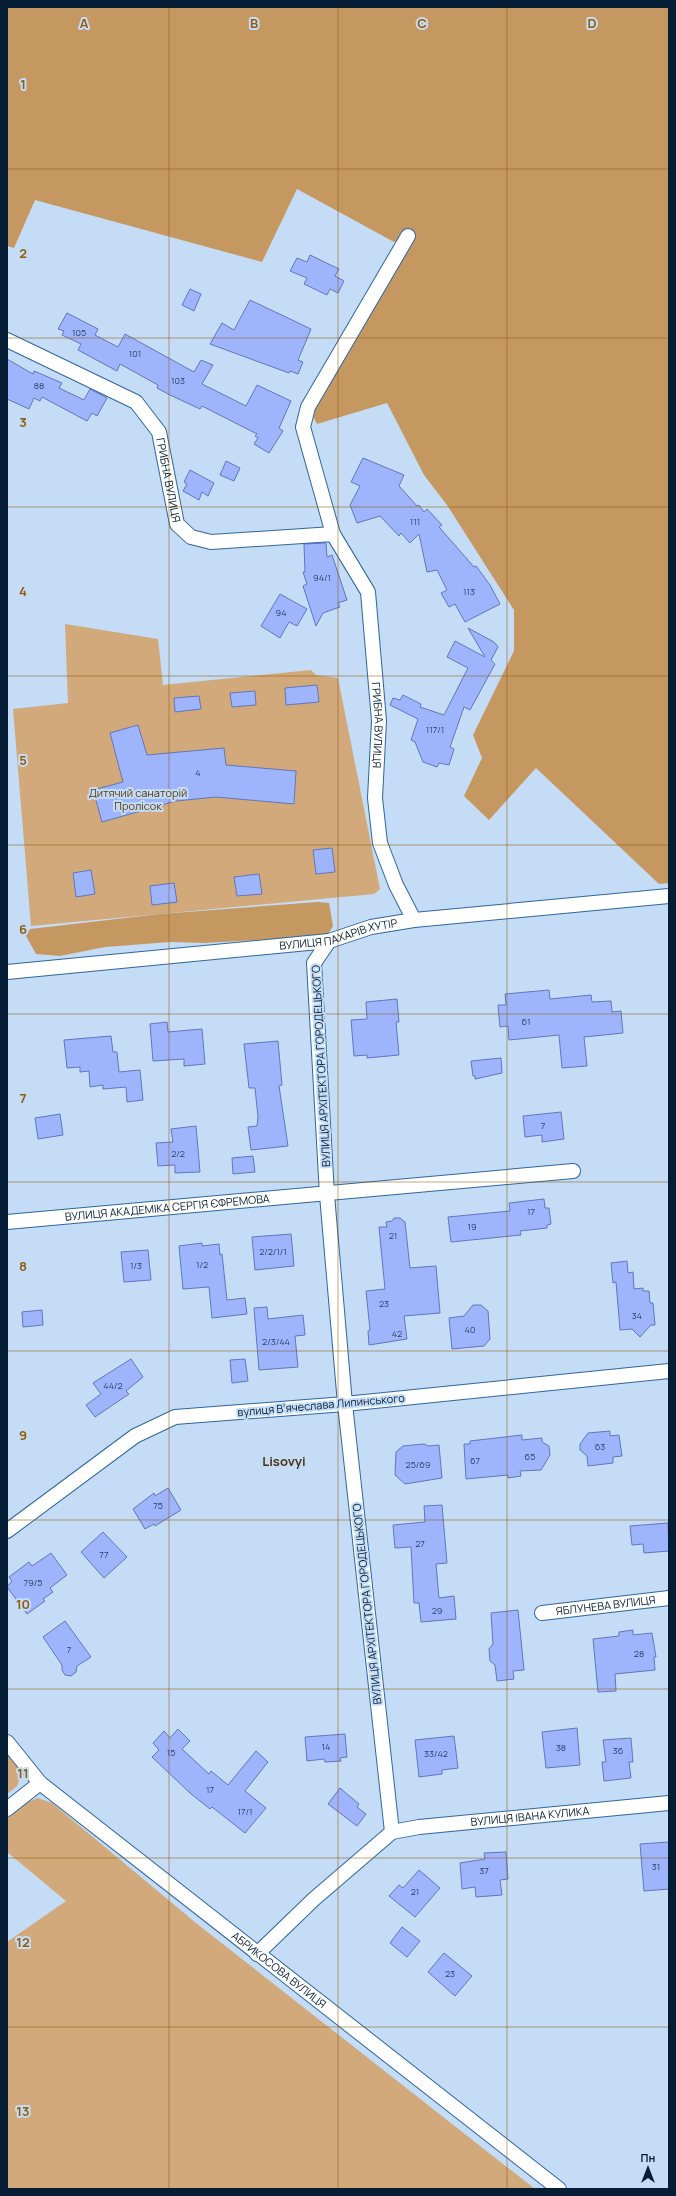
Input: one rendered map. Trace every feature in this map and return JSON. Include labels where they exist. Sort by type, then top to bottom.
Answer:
[{"type":"street","name":"ГРИБНА ВУЛИЦЯ","points":[[408,236],[308,407],[303,427],[333,534],[368,592],[379,721],[375,798],[380,843],[396,885],[414,920]]},
{"type":"street","name":"ГРИБНА ВУЛИЦЯ","points":[[7,340],[136,402],[159,432],[177,524],[191,537],[211,542],[333,534]]},
{"type":"street","name":"ВУЛИЦЯ ПАХАРІВ ХУТІР","points":[[7,972],[330,941],[371,927],[414,920],[669,896]]},
{"type":"street","name":"ВУЛИЦЯ АРХІТЕКТОРА ГОРОДЕЦЬКОГО","points":[[330,941],[314,963],[328,1195],[345,1404],[392,1832]]},
{"type":"street","points":[[328,1195],[573,1171]]},
{"type":"street","name":"ВУЛИЦЯ АКАДЕМІКА СЕРГІЯ ЄФРЕМОВА","points":[[7,1222],[328,1195]]},
{"type":"street","name":"вулиця Вʼячеслава Липинського","points":[[7,1531],[135,1436],[175,1417],[345,1404],[669,1371]]},
{"type":"street","name":"ЯБЛУНЕВА ВУЛИЦЯ","points":[[542,1613],[669,1598]]},
{"type":"street","name":"АБРИКОСОВА ВУЛИЦЯ","points":[[7,1742],[40,1783],[559,2189]]},
{"type":"street","points":[[7,1809],[40,1783]]},
{"type":"street","name":"ВУЛИЦЯ ІВАНА КУЛИКА","points":[[392,1832],[419,1827],[669,1803]]},
{"type":"street","points":[[257,1954],[314,1899],[392,1832]]},
{"type":"green space","name":"Дитячий санаторій Пролісок","points":[[65,624],[158,639],[163,685],[311,670],[316,675],[338,678],[380,889],[374,894],[31,926],[13,709],[68,703]]},
{"type":"green space","points":[[7,1751],[22,1773],[17,1786],[7,1794]]},
{"type":"green space","points":[[38,1798],[52,1803],[196,1923],[535,2189],[7,2189],[7,1942],[66,1901],[7,1852],[7,1818],[25,1803]]},
{"type":"shaded area","points":[[7,7],[669,7],[669,883],[659,884],[536,768],[489,820],[464,796],[482,758],[473,735],[514,651],[514,610],[447,505],[424,475],[387,403],[317,424],[308,407],[407,237],[394,242],[297,189],[262,262],[35,200],[14,248],[7,246]]},
{"type":"shaded area","points":[[317,902],[329,903],[333,926],[327,936],[204,943],[170,942],[105,947],[60,956],[36,954],[26,936],[30,929],[160,914]]},
{"type":"building","points":[[310,255],[339,269],[335,276],[344,281],[338,293],[330,289],[327,295],[304,284],[307,278],[290,271],[297,258],[307,262]]},
{"type":"building","points":[[190,289],[201,294],[194,311],[182,305]]},
{"type":"building","points":[[250,300],[311,329],[298,360],[303,362],[298,374],[290,371],[289,373],[210,344],[222,323],[234,330]]},
{"type":"building","points":[[67,313],[98,329],[95,335],[118,347],[125,334],[194,372],[201,360],[213,365],[202,384],[246,406],[257,385],[291,401],[279,428],[283,431],[269,453],[254,444],[258,438],[255,436],[257,434],[202,406],[200,409],[170,395],[157,388],[158,385],[120,364],[117,371],[78,350],[81,344],[62,335],[64,331],[58,329]]},
{"type":"building","points":[[7,359],[33,374],[34,371],[62,383],[59,388],[84,400],[90,389],[107,398],[97,416],[92,413],[87,421],[42,397],[40,401],[34,398],[29,409],[7,399]]},
{"type":"building","points":[[363,458],[404,475],[399,486],[417,506],[419,505],[424,512],[427,509],[442,525],[439,527],[474,567],[476,566],[490,585],[500,604],[465,622],[455,604],[449,607],[441,593],[447,590],[437,570],[427,572],[419,534],[410,543],[401,533],[399,536],[380,516],[357,523],[350,505],[360,486],[351,482]]},
{"type":"building","points":[[226,461],[240,468],[234,481],[220,475]]},
{"type":"building","points":[[190,470],[214,483],[208,496],[202,492],[199,500],[183,491],[187,484],[184,482]]},
{"type":"building","points":[[326,543],[327,557],[332,555],[347,600],[338,603],[340,607],[323,613],[316,626],[303,586],[307,584],[303,572],[305,572],[304,544]]},
{"type":"building","points":[[280,594],[307,609],[297,626],[289,622],[280,638],[261,626]]},
{"type":"building","points":[[468,628],[494,642],[498,647],[491,660],[495,664],[470,710],[464,707],[450,747],[454,749],[449,765],[439,763],[437,767],[423,762],[415,742],[411,740],[418,719],[390,705],[393,698],[400,700],[403,695],[421,704],[420,707],[444,715],[468,668],[447,657],[455,641],[485,657]]},
{"type":"building","points":[[317,685],[319,702],[286,705],[285,688]]},
{"type":"building","points":[[255,691],[256,705],[232,707],[230,693]]},
{"type":"building","points":[[199,696],[201,709],[175,712],[174,698]]},
{"type":"building","points":[[138,725],[147,755],[224,748],[226,765],[296,771],[294,804],[216,797],[176,801],[102,822],[93,790],[123,782],[110,733]]},
{"type":"building","points":[[332,848],[335,872],[316,874],[313,850]]},
{"type":"building","points":[[91,870],[95,894],[76,897],[73,873]]},
{"type":"building","points":[[259,874],[262,894],[237,896],[234,877]]},
{"type":"building","points":[[174,883],[177,902],[152,905],[150,886]]},
{"type":"building","points":[[549,990],[550,999],[591,995],[592,1002],[611,1001],[612,1012],[621,1011],[623,1033],[584,1037],[587,1066],[562,1068],[559,1035],[509,1040],[508,1026],[500,1027],[498,1005],[506,1005],[505,994]]},
{"type":"building","points":[[397,999],[399,1022],[396,1022],[399,1055],[367,1058],[367,1055],[354,1056],[351,1020],[367,1019],[366,1002]]},
{"type":"building","points":[[167,1022],[168,1032],[202,1029],[205,1064],[184,1066],[184,1059],[153,1061],[150,1024]]},
{"type":"building","points":[[111,1036],[113,1052],[117,1052],[119,1072],[140,1070],[143,1100],[127,1102],[126,1087],[103,1089],[103,1085],[90,1087],[89,1071],[80,1072],[80,1067],[67,1068],[64,1040]]},
{"type":"building","points":[[278,1041],[282,1085],[279,1086],[288,1146],[251,1150],[248,1127],[257,1126],[258,1117],[255,1088],[249,1088],[244,1044]]},
{"type":"building","points":[[501,1058],[502,1073],[475,1079],[475,1076],[473,1076],[471,1061]]},
{"type":"building","points":[[561,1112],[564,1139],[542,1142],[542,1135],[525,1137],[523,1116]]},
{"type":"building","points":[[60,1114],[63,1135],[38,1139],[35,1118]]},
{"type":"building","points":[[196,1126],[200,1172],[175,1173],[175,1165],[158,1166],[156,1143],[173,1142],[171,1129]]},
{"type":"building","points":[[253,1156],[255,1172],[233,1174],[232,1158]]},
{"type":"building","points":[[544,1199],[545,1208],[549,1208],[551,1224],[547,1225],[547,1228],[520,1231],[521,1235],[451,1242],[448,1217],[510,1211],[509,1203]]},
{"type":"building","points":[[394,1218],[400,1218],[405,1222],[410,1268],[436,1266],[440,1313],[404,1316],[407,1339],[369,1345],[368,1331],[370,1330],[366,1291],[385,1289],[379,1227],[387,1227],[386,1222],[392,1221]]},
{"type":"building","points":[[291,1234],[294,1266],[255,1270],[252,1237]]},
{"type":"building","points":[[202,1243],[202,1246],[219,1244],[220,1255],[222,1254],[227,1300],[245,1298],[247,1314],[212,1318],[209,1287],[183,1289],[179,1246]]},
{"type":"building","points":[[148,1250],[151,1280],[124,1282],[121,1252]]},
{"type":"building","points":[[627,1261],[628,1273],[633,1272],[634,1289],[643,1288],[643,1291],[649,1291],[650,1303],[653,1303],[655,1325],[651,1325],[640,1337],[632,1329],[620,1330],[616,1282],[613,1283],[611,1263]]},
{"type":"building","points":[[473,1305],[481,1305],[488,1311],[490,1339],[484,1346],[452,1349],[449,1318],[464,1316]]},
{"type":"building","points":[[267,1307],[268,1319],[303,1315],[305,1335],[295,1336],[298,1367],[259,1370],[254,1308]]},
{"type":"building","points":[[42,1310],[43,1325],[23,1327],[22,1312]]},
{"type":"building","points":[[131,1359],[143,1377],[126,1391],[129,1394],[95,1417],[86,1405],[101,1394],[93,1383]]},
{"type":"building","points":[[245,1359],[248,1381],[232,1383],[230,1360]]},
{"type":"building","points":[[610,1431],[610,1436],[619,1435],[622,1456],[613,1457],[613,1463],[588,1466],[587,1456],[580,1450],[580,1444],[588,1433]]},
{"type":"building","points":[[522,1435],[522,1440],[542,1438],[542,1442],[549,1446],[550,1455],[541,1470],[520,1471],[521,1476],[508,1478],[508,1475],[466,1479],[464,1444],[470,1444],[470,1441]]},
{"type":"building","points":[[424,1444],[428,1446],[439,1445],[442,1478],[405,1484],[395,1475],[396,1452],[403,1446]]},
{"type":"building","points":[[168,1488],[181,1510],[155,1526],[154,1524],[145,1529],[133,1509],[154,1493],[155,1496]]},
{"type":"building","points":[[442,1505],[447,1563],[436,1564],[439,1598],[454,1596],[456,1619],[421,1622],[419,1603],[414,1603],[411,1547],[395,1548],[393,1525],[425,1522],[424,1506]]},
{"type":"building","points":[[668,1523],[669,1551],[644,1553],[643,1544],[632,1545],[630,1526]]},
{"type":"building","points":[[103,1532],[127,1557],[104,1578],[81,1552]]},
{"type":"building","points":[[51,1553],[67,1575],[50,1588],[53,1592],[43,1599],[45,1601],[27,1614],[7,1587],[12,1581],[9,1577],[29,1562],[32,1566]]},
{"type":"building","points":[[518,1610],[524,1670],[513,1671],[514,1679],[497,1681],[495,1665],[490,1661],[489,1649],[493,1644],[491,1613]]},
{"type":"building","points":[[65,1621],[91,1657],[77,1666],[76,1672],[71,1676],[65,1675],[62,1670],[62,1665],[43,1637]]},
{"type":"building","points":[[633,1630],[633,1635],[652,1633],[656,1657],[654,1657],[655,1670],[615,1674],[616,1691],[598,1692],[593,1639],[619,1636],[619,1632]]},
{"type":"building","points":[[577,1728],[580,1765],[546,1768],[542,1732]]},
{"type":"building","points":[[178,1729],[190,1741],[182,1749],[209,1774],[211,1771],[228,1785],[256,1751],[268,1762],[245,1791],[266,1808],[245,1833],[212,1807],[210,1809],[190,1793],[152,1757],[159,1750],[153,1743],[164,1731],[170,1738]]},
{"type":"building","points":[[345,1734],[347,1757],[340,1758],[341,1761],[325,1762],[324,1759],[307,1761],[305,1737]]},
{"type":"building","points":[[454,1736],[458,1768],[442,1770],[442,1774],[419,1777],[415,1740]]},
{"type":"building","points":[[631,1738],[633,1762],[629,1762],[631,1778],[604,1781],[602,1762],[606,1762],[603,1740]]},
{"type":"building","points":[[340,1788],[359,1804],[357,1807],[366,1814],[357,1826],[328,1804]]},
{"type":"building","points":[[669,1842],[669,1889],[644,1891],[640,1844]]},
{"type":"building","points":[[506,1852],[508,1879],[500,1880],[502,1895],[476,1897],[475,1887],[462,1889],[460,1863],[485,1859],[484,1853]]},
{"type":"building","points":[[419,1870],[440,1888],[415,1917],[389,1896],[399,1885],[403,1888]]},
{"type":"building","points":[[402,1927],[420,1941],[407,1957],[390,1943]]},
{"type":"building","points":[[444,1953],[472,1976],[455,1996],[428,1972]]},
{"type":"district","name":"Lisovyi","points":[[284,1461]]}]
